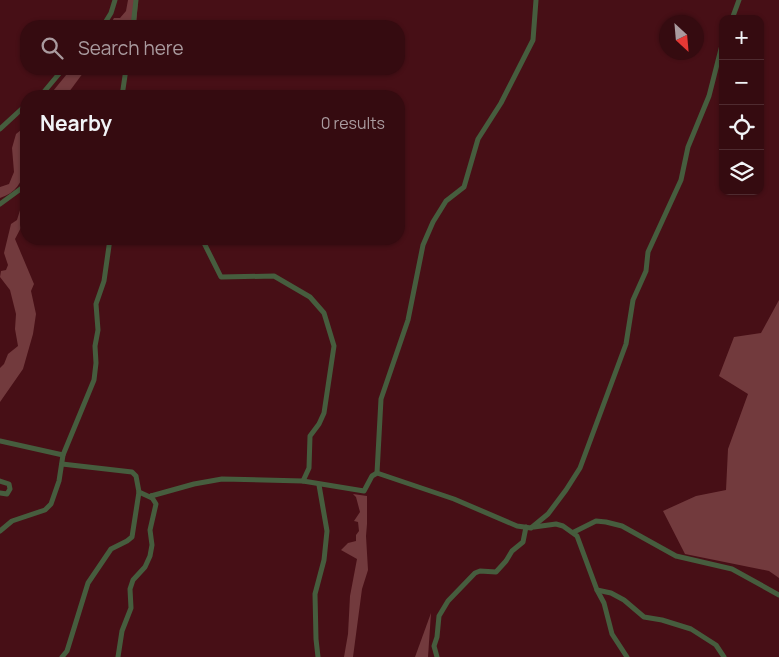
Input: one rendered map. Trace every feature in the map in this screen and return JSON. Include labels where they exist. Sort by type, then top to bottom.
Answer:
[{"type":"street","points":[[107,20],[115,0]]},
{"type":"street","points":[[134,20],[136,0]]},
{"type":"street","points":[[377,473],[382,398],[408,320],[423,245],[433,222],[446,201],[464,187],[478,139],[501,103],[533,40],[536,0]]},
{"type":"street","points":[[733,15],[739,0]]},
{"type":"street","points":[[437,657],[434,646],[439,616],[448,601],[475,573],[480,571],[492,573],[500,569],[512,551],[523,542],[528,528],[548,514],[580,468],[626,344],[633,300],[646,271],[648,252],[681,180],[688,147],[709,96],[719,57]]},
{"type":"street","points":[[46,90],[58,75]]},
{"type":"street","points":[[123,90],[125,75]]},
{"type":"street","points":[[0,129],[20,111]]},
{"type":"street","points":[[0,204],[20,189]]},
{"type":"street","points":[[0,531],[12,521],[45,510],[51,504],[59,481],[63,455],[94,380],[95,346],[98,330],[96,304],[104,281],[109,245]]},
{"type":"street","points":[[205,245],[221,277],[274,276],[310,297],[324,313],[334,346],[324,413],[310,436],[309,468],[303,481]]},
{"type":"street","points":[[0,441],[63,455]]},
{"type":"street","points":[[62,464],[132,472],[136,476],[139,492],[132,537],[111,549],[88,583],[66,651],[62,657]]},
{"type":"street","points":[[139,492],[152,498],[151,496],[222,478],[303,481],[364,491],[372,476],[377,473]]},
{"type":"street","points":[[377,473],[454,499],[517,526],[528,528],[556,524],[574,532],[580,542],[597,590],[604,603],[612,634],[627,657]]},
{"type":"street","points":[[0,481],[9,484],[10,489],[7,494],[0,493]]},
{"type":"street","points":[[318,657],[315,594],[324,560],[327,531],[319,485]]},
{"type":"street","points":[[118,657],[122,630],[131,608],[130,589],[133,580],[146,567],[150,556],[152,545],[150,530],[156,504],[151,496]]},
{"type":"street","points":[[574,532],[596,521],[622,526],[676,556],[732,568],[779,595]]},
{"type":"street","points":[[597,590],[611,593],[624,600],[644,617],[662,620],[691,629],[716,645],[724,657]]},
{"type":"shaded area","points":[[128,0],[138,0],[136,20],[113,20],[114,18],[120,18],[126,11]]},
{"type":"shaded area","points":[[66,75],[82,75],[70,90],[54,90]]},
{"type":"shaded area","points":[[20,131],[20,182],[10,193],[0,198],[0,187],[9,184],[14,172],[12,148],[16,134]]},
{"type":"shaded area","points":[[20,210],[20,230],[15,239],[34,284],[31,291],[36,314],[33,334],[23,369],[0,402],[0,368],[8,354],[18,346],[15,329],[16,314],[10,290],[0,277],[1,271],[6,270],[8,265],[4,253],[11,224],[17,220]]},
{"type":"shaded area","points":[[779,300],[779,578],[769,571],[685,554],[663,511],[696,496],[726,490],[728,449],[748,394],[719,376],[734,337],[761,333]]},
{"type":"shaded area","points":[[353,494],[367,496],[366,536],[368,570],[362,589],[353,657],[344,657],[348,634],[350,596],[357,559],[341,550],[348,543],[356,541],[356,535],[359,531],[358,522],[354,521],[360,512],[356,497]]},
{"type":"shaded area","points":[[431,613],[428,657],[415,657]]}]
